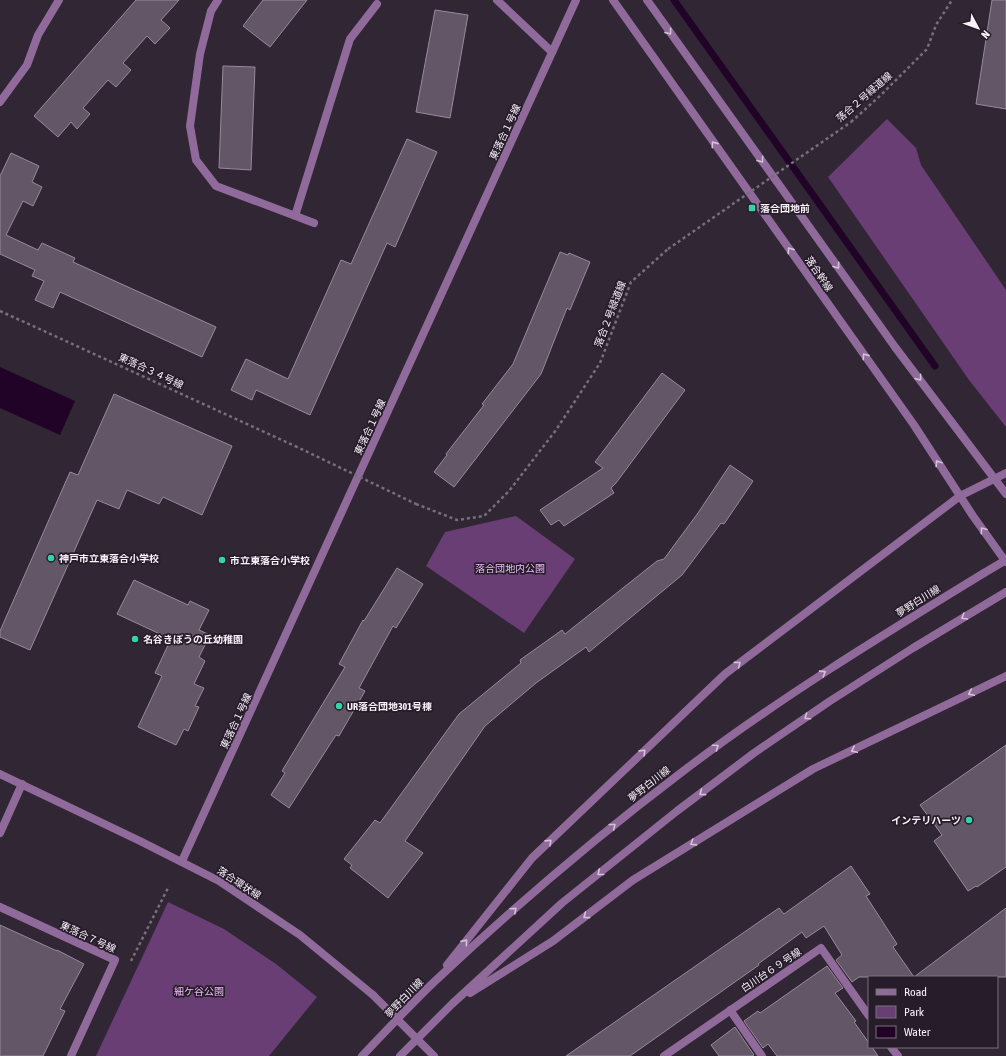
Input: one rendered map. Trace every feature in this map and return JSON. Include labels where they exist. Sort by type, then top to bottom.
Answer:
[{"type":"street","points":[[0,102],[27,65],[38,35],[59,0]]},
{"type":"street","points":[[218,0],[212,11],[200,54],[190,126],[196,160],[216,186],[314,223]]},
{"type":"street","points":[[497,0],[552,52]]},
{"type":"street","name":"東落合１号線","points":[[182,861],[576,0]]},
{"type":"street","name":"落合幹線","points":[[613,0],[914,425],[960,496],[1006,561]]},
{"type":"street","name":"落合幹線","points":[[647,0],[895,347],[1006,494]]},
{"type":"street","points":[[295,216],[350,39],[377,4]]},
{"type":"street","points":[[432,983],[532,858],[725,674],[960,496],[1006,473]]},
{"type":"street","name":"夢野白川線","points":[[362,1056],[432,983],[549,879],[684,770],[786,697],[869,643],[1006,561]]},
{"type":"street","points":[[400,1056],[452,1004],[562,903],[677,811],[742,762],[837,697],[913,648],[1006,592]]},
{"type":"street","points":[[452,1004],[553,941],[633,880],[813,769],[1006,676]]},
{"type":"street","name":"落合環状線","points":[[0,774],[182,861],[219,881],[300,935],[373,995],[434,1056]]},
{"type":"street","points":[[0,832],[22,784]]},
{"type":"street","name":"東落合７号線","points":[[0,907],[115,960],[71,1056]]},
{"type":"street","name":"白川台６９号線","points":[[664,1056],[821,948],[868,1015]]},
{"type":"street","points":[[730,1010],[762,1056]]},
{"type":"street","points":[[892,1048],[898,1056]]},
{"type":"path","name":"落合２号緑道線","points":[[295,446],[416,504],[457,520],[484,516],[509,491],[556,430],[600,363],[630,282],[668,249],[851,122],[881,95],[927,49],[936,25],[952,0]]},
{"type":"path","name":"東落合３４号線","points":[[0,311],[295,446]]},
{"type":"path","points":[[115,960],[128,965],[169,886]]},
{"type":"green space","points":[[887,119],[916,148],[921,165],[1006,290],[1006,427],[969,380],[828,177]]},
{"type":"green space","name":"落合団地内公園","points":[[516,516],[575,559],[524,633],[426,566],[445,532]]},
{"type":"green space","name":"細ケ谷公園","points":[[168,902],[224,929],[276,964],[317,997],[269,1056],[96,1056]]},
{"type":"water","points":[[0,367],[75,401],[60,435],[0,408]]},
{"type":"building","points":[[136,0],[179,0],[161,20],[170,28],[155,44],[147,36],[123,63],[131,70],[116,87],[108,80],[83,108],[90,114],[77,129],[71,122],[58,137],[34,116]]},
{"type":"building","points":[[263,0],[307,0],[270,47],[243,26]]},
{"type":"building","points":[[992,0],[1006,0],[1006,109],[976,104]]},
{"type":"building","points":[[435,10],[468,15],[450,118],[416,112]]},
{"type":"building","points":[[223,66],[255,67],[251,170],[219,168]]},
{"type":"building","points":[[407,139],[437,152],[395,247],[387,243],[310,415],[256,390],[252,400],[231,390],[246,359],[288,379],[341,260],[351,264]]},
{"type":"building","points":[[11,153],[39,166],[32,182],[42,187],[33,206],[23,201],[6,235],[38,250],[42,243],[75,258],[73,262],[216,327],[202,357],[60,292],[53,308],[35,300],[44,281],[32,276],[35,270],[0,254],[0,176]]},
{"type":"building","points":[[560,252],[568,255],[569,253],[590,262],[570,310],[567,308],[541,374],[454,487],[434,472],[484,405],[482,404],[513,364]]},
{"type":"building","points":[[662,373],[685,390],[611,488],[614,493],[564,526],[559,520],[551,525],[540,510],[603,468],[595,462]]},
{"type":"building","points":[[114,394],[232,446],[202,515],[163,497],[159,504],[127,490],[119,509],[97,500],[30,650],[0,637],[0,631],[70,472],[78,475]]},
{"type":"building","points":[[730,465],[753,481],[724,524],[721,523],[682,575],[589,652],[586,647],[536,683],[485,726],[405,841],[423,853],[388,898],[350,868],[352,865],[344,859],[375,820],[380,823],[459,714],[521,663],[520,660],[562,630],[565,634],[657,561],[664,559],[698,513]]},
{"type":"building","points":[[397,568],[423,584],[396,628],[393,626],[359,688],[365,691],[339,736],[336,735],[289,808],[271,795],[285,773],[282,771],[345,667],[339,664],[363,620],[364,621]]},
{"type":"building","points":[[134,580],[188,605],[190,601],[209,610],[199,630],[210,635],[199,657],[205,661],[194,684],[204,688],[195,706],[199,707],[188,731],[184,729],[176,745],[138,727],[162,676],[155,673],[169,643],[158,638],[160,634],[117,614]]},
{"type":"building","name":"インテリハーツ","points":[[1006,745],[1006,867],[977,887],[976,886],[968,891],[934,841],[942,835],[920,805]]},
{"type":"building","points":[[851,866],[870,894],[866,896],[897,944],[893,947],[913,976],[868,976],[859,977],[852,982],[836,960],[842,955],[824,926],[806,938],[802,932],[758,964],[759,965],[630,1056],[566,1056],[779,908],[784,914]]},
{"type":"building","points":[[1006,908],[1006,977],[998,976],[915,976]]},
{"type":"building","points":[[0,925],[57,950],[84,964],[60,1009],[65,1011],[43,1056],[0,1056]]},
{"type":"building","points":[[827,966],[843,988],[835,993],[856,1021],[854,1022],[868,1042],[868,1048],[873,1048],[878,1056],[777,1056],[768,1044],[763,1048],[744,1021],[758,1011],[760,1013]]},
{"type":"building","points":[[735,1027],[754,1055],[719,1056],[711,1045]]},
{"type":"waterway","points":[[674,0],[935,366]]},
{"type":"place","name":"落合団地前","points":[[752,208]]},
{"type":"place","name":"神戸市立東落合小学校","points":[[51,558]]},
{"type":"place","name":"市立東落合小学校","points":[[222,560]]},
{"type":"place","name":"名谷きぼうの丘幼稚園","points":[[135,639]]},
{"type":"place","name":"UR落合団地301号棟","points":[[339,706]]},
{"type":"place","name":"インテリハーツ","points":[[969,820]]}]
